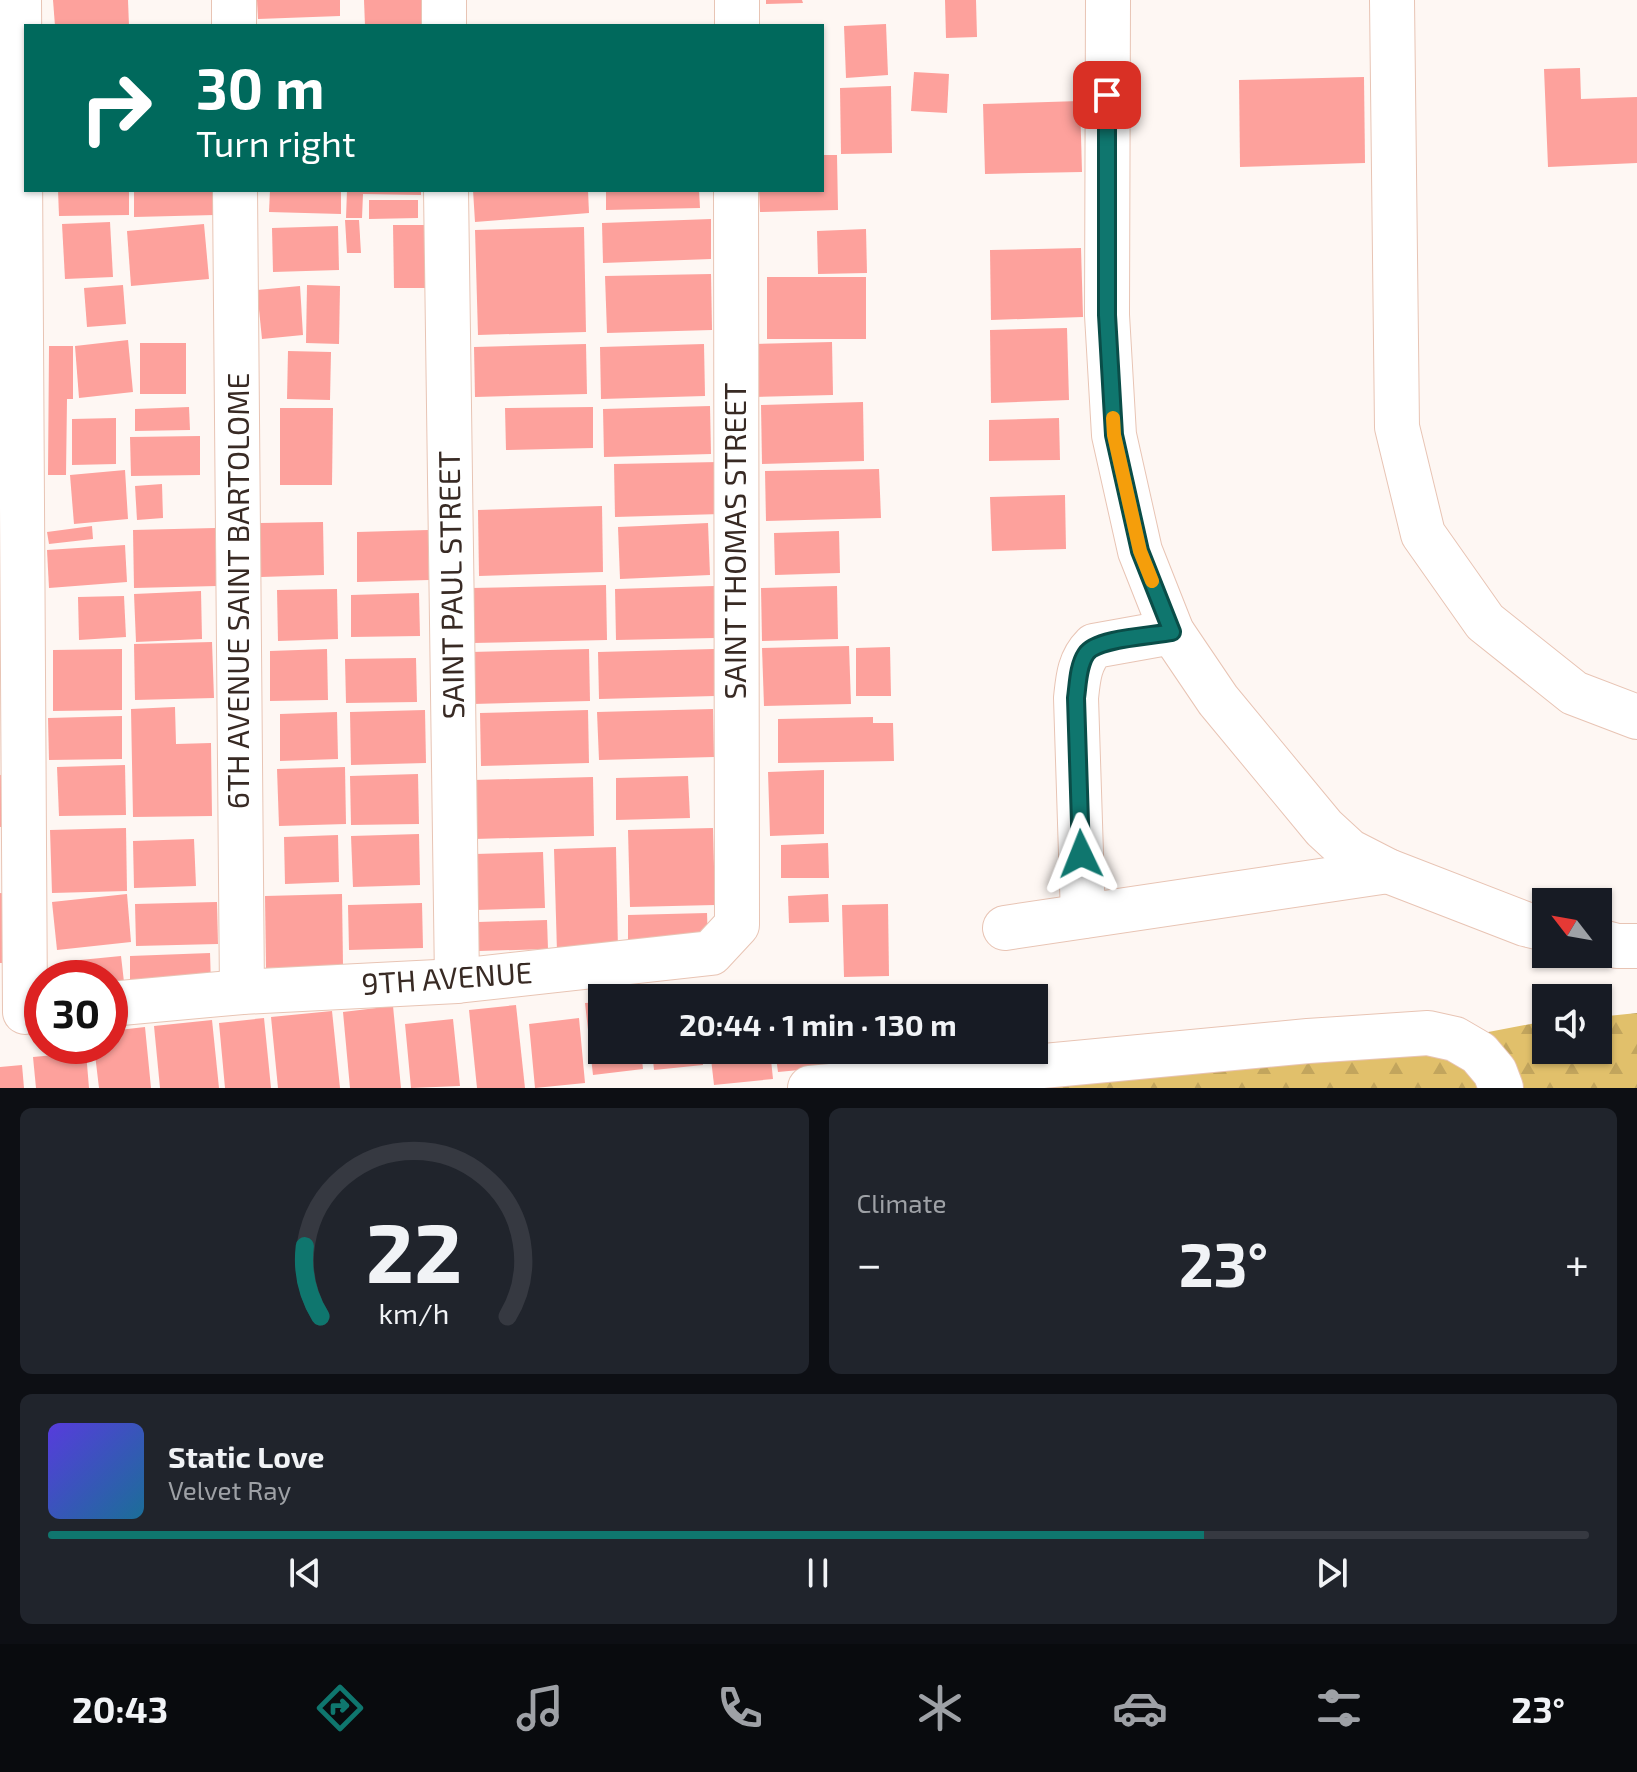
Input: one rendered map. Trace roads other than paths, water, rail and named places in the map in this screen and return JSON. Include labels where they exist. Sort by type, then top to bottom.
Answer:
[{"type":"street","points":[[19,0],[22,1012]]},
{"type":"street","points":[[234,0],[234,24]]},
{"type":"street","points":[[444,0],[444,24]]},
{"type":"street","points":[[737,0],[737,24]]},
{"type":"street","points":[[1108,0],[1107,315],[1114,435],[1140,551],[1172,632],[1218,700],[1324,828],[1349,851],[1388,871],[1532,926]]},
{"type":"street","points":[[1392,0],[1397,427],[1423,534],[1485,622],[1574,693],[1637,717]]},
{"type":"street","name":"6TH AVENUE SAINT BARTOLOME","points":[[235,192],[242,992]]},
{"type":"street","name":"SAINT PAUL STREET","points":[[446,192],[457,981]]},
{"type":"street","name":"SAINT THOMAS STREET","points":[[736,192],[736,891]]},
{"type":"street","points":[[1083,916],[1076,698],[1079,674],[1085,655],[1094,646],[1172,632]]},
{"type":"street","points":[[1005,928],[1388,871]]},
{"type":"street","name":"9TH AVENUE","points":[[128,1002],[242,992],[457,981],[711,953],[737,925],[736,891]]},
{"type":"street","points":[[1612,945],[1637,946]]},
{"type":"street","points":[[810,1088],[1308,1041],[1428,1033],[1455,1039],[1479,1053],[1495,1072],[1501,1088]]}]
